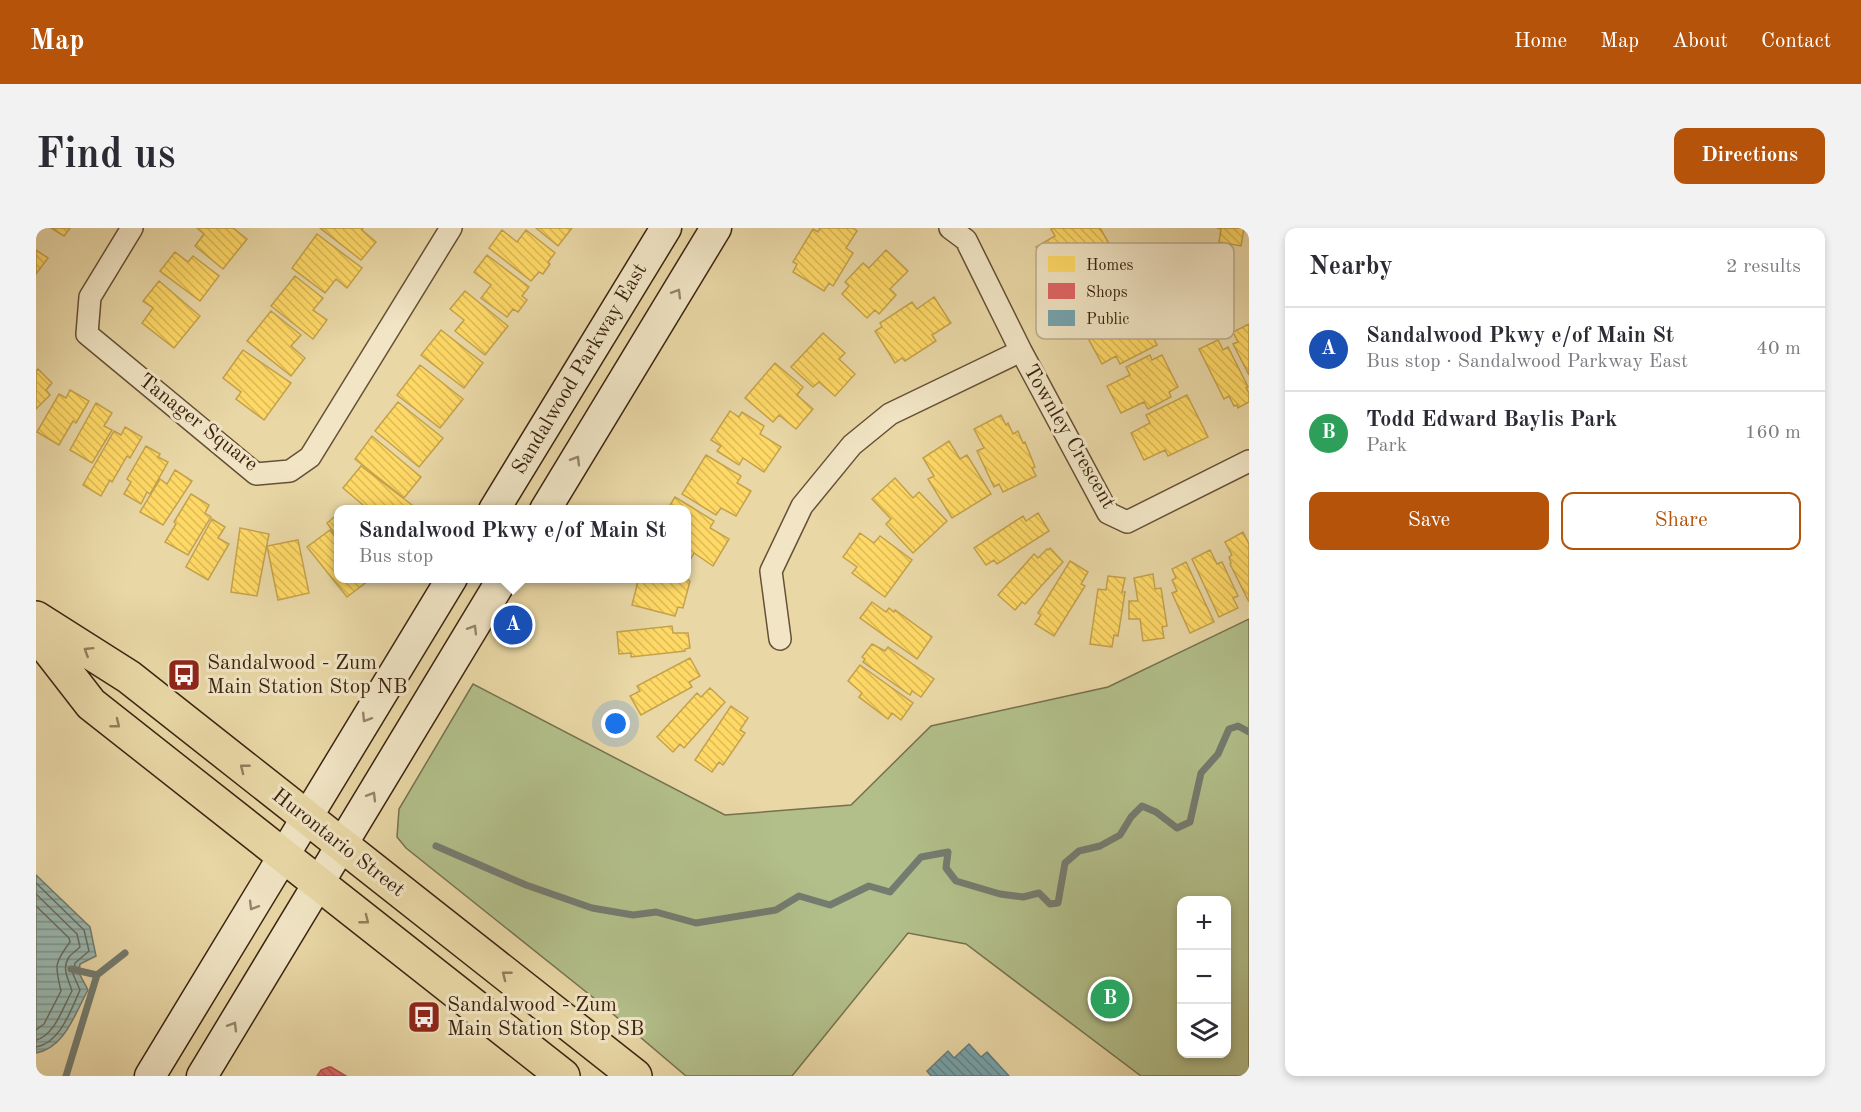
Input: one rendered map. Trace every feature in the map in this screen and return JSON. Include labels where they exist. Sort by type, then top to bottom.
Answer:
[{"type":"main road","name":"Sandalwood Parkway East","points":[[497,505],[666,228]]},
{"type":"main road","name":"Sandalwood Parkway East","points":[[548,505],[716,228]]},
{"type":"main road","points":[[150,1076],[450,583]]},
{"type":"main road","points":[[202,1076],[502,583]]},
{"type":"main road","name":"Hurontario Street","points":[[36,618],[129,677],[635,1076]]},
{"type":"main road","name":"Hurontario Street","points":[[36,633],[91,704],[563,1076]]},
{"type":"street","name":"Tanager Square","points":[[132,228],[90,297],[87,334],[256,474],[290,471],[310,458],[451,228]]},
{"type":"street","name":"Townley Crescent","points":[[950,228],[966,240],[1021,351],[1108,513],[1127,522],[1249,461]]},
{"type":"street","points":[[780,639],[771,571],[802,506],[852,446],[890,414],[1021,351]]},
{"type":"green space","points":[[1249,619],[1249,1076],[1141,1076],[966,944],[908,933],[792,1076],[686,1076],[600,1003],[406,848],[397,837],[399,809],[473,684],[725,815],[851,805],[931,726],[1108,687]]},
{"type":"water","points":[[36,875],[90,927],[96,956],[80,964],[79,973],[88,990],[68,1028],[55,1044],[36,1053]]},
{"type":"building: Homes","points":[[51,228],[70,228],[64,236]]},
{"type":"building: Homes","points":[[197,228],[233,228],[247,239],[223,269],[195,246],[204,234]]},
{"type":"building: Homes","points":[[320,228],[363,228],[362,230],[376,242],[361,260]]},
{"type":"building: Homes","points":[[536,228],[572,228],[558,246]]},
{"type":"building: Homes","points":[[820,228],[853,228],[857,231],[846,248],[853,253],[833,286],[829,283],[824,291],[793,272],[797,264],[793,262],[813,229],[818,232]]},
{"type":"building: Homes","points":[[1100,228],[1109,243],[1043,243],[1055,236],[1051,229]]},
{"type":"building: Homes","points":[[1217,228],[1244,228],[1241,246],[1219,242],[1221,229]]},
{"type":"building: Homes","points":[[502,230],[517,242],[526,230],[555,253],[543,274],[539,272],[531,281],[489,248]]},
{"type":"building: Homes","points":[[317,234],[362,268],[347,288],[336,279],[325,293],[292,268]]},
{"type":"building: Homes","points":[[36,250],[48,258],[36,274]]},
{"type":"building: Homes","points":[[886,250],[908,271],[890,289],[896,295],[879,314],[875,310],[867,318],[842,294],[849,286],[845,282],[863,263],[869,268]]},
{"type":"building: Homes","points":[[175,252],[188,262],[193,256],[219,276],[200,301],[160,271]]},
{"type":"building: Homes","points":[[487,255],[529,287],[522,296],[527,300],[518,312],[513,309],[507,317],[481,298],[491,285],[474,272]]},
{"type":"building: Homes","points":[[295,276],[323,298],[313,310],[327,320],[313,339],[271,306]]},
{"type":"building: Homes","points":[[159,281],[200,316],[174,348],[142,323],[153,308],[143,301]]},
{"type":"building: Homes","points":[[465,291],[508,326],[485,355],[455,331],[464,320],[450,309]]},
{"type":"building: Homes","points":[[934,297],[951,323],[932,335],[936,341],[905,361],[902,358],[895,363],[875,331],[882,327],[880,323],[912,302],[917,309]]},
{"type":"building: Homes","points":[[271,311],[301,335],[291,346],[305,358],[291,376],[247,341]]},
{"type":"building: Homes","points":[[1249,324],[1249,375],[1233,344],[1238,342],[1234,332]]},
{"type":"building: Homes","points":[[441,330],[483,363],[464,388],[421,355]]},
{"type":"building: Homes","points":[[823,333],[845,353],[839,359],[855,374],[835,396],[819,382],[813,387],[791,367]]},
{"type":"building: Homes","points":[[1089,339],[1154,339],[1157,345],[1120,364],[1116,356],[1102,364]]},
{"type":"building: Homes","points":[[1218,340],[1223,350],[1228,347],[1248,387],[1246,388],[1249,393],[1249,402],[1238,408],[1237,405],[1234,406],[1229,396],[1224,399],[1199,349]]},
{"type":"building: Homes","points":[[243,350],[291,383],[264,420],[236,399],[241,392],[223,378]]},
{"type":"building: Homes","points":[[1150,355],[1152,360],[1162,355],[1178,387],[1169,392],[1171,397],[1148,409],[1144,402],[1121,413],[1107,386],[1130,375],[1126,367]]},
{"type":"building: Homes","points":[[775,363],[803,387],[797,395],[813,409],[796,429],[779,415],[773,422],[745,398]]},
{"type":"building: Homes","points":[[420,365],[463,399],[440,428],[397,395]]},
{"type":"building: Homes","points":[[38,369],[52,383],[46,390],[50,395],[36,409],[36,371]]},
{"type":"building: Homes","points":[[70,390],[89,401],[76,423],[73,421],[59,445],[37,432],[59,394],[66,398]]},
{"type":"building: Homes","points":[[1187,395],[1208,437],[1168,456],[1165,450],[1144,460],[1131,433],[1150,423],[1146,415]]},
{"type":"building: Homes","points":[[398,402],[443,438],[419,467],[375,431]]},
{"type":"building: Homes","points":[[96,403],[112,413],[104,426],[112,430],[92,463],[70,450]]},
{"type":"building: Homes","points":[[730,411],[739,417],[742,412],[764,426],[760,434],[781,447],[764,472],[743,458],[739,465],[717,451],[721,446],[711,440]]},
{"type":"building: Homes","points":[[1001,415],[1013,434],[1018,431],[1023,443],[1025,442],[1035,467],[1032,468],[1036,476],[1003,492],[999,484],[994,487],[977,451],[984,448],[974,429]]},
{"type":"building: Homes","points":[[125,427],[142,437],[130,458],[127,456],[101,496],[83,485],[114,431],[121,435]]},
{"type":"building: Homes","points":[[372,436],[421,477],[404,498],[355,459]]},
{"type":"building: Homes","points":[[949,441],[960,459],[967,455],[991,494],[952,518],[928,479],[934,476],[923,458]]},
{"type":"building: Homes","points":[[146,446],[160,454],[158,457],[168,462],[150,494],[147,492],[141,504],[124,494],[131,482],[127,479]]},
{"type":"building: Homes","points":[[706,455],[741,476],[737,483],[751,491],[736,516],[721,508],[716,515],[682,494]]},
{"type":"building: Homes","points":[[361,466],[412,505],[363,505],[343,488]]},
{"type":"building: Homes","points":[[175,470],[192,481],[163,525],[140,512],[160,479],[167,484]]},
{"type":"building: Homes","points":[[895,478],[913,498],[919,492],[947,521],[913,553],[886,524],[891,519],[872,499]]},
{"type":"building: Homes","points":[[191,494],[209,505],[205,513],[211,517],[188,555],[165,542]]},
{"type":"building: Homes","points":[[675,497],[688,505],[670,505]]},
{"type":"building: Homes","points":[[691,507],[714,521],[710,528],[729,539],[713,566],[694,553],[691,558]]},
{"type":"building: Homes","points":[[1038,513],[1049,531],[997,564],[994,560],[986,565],[974,548],[1023,516],[1026,521]]},
{"type":"building: Homes","points":[[334,517],[334,532],[327,523]]},
{"type":"building: Homes","points":[[212,519],[225,527],[218,538],[229,544],[208,580],[186,567]]},
{"type":"building: Homes","points":[[240,528],[269,534],[257,596],[231,592]]},
{"type":"building: Homes","points":[[330,530],[334,535],[334,581],[307,547]]},
{"type":"building: Homes","points":[[1243,532],[1249,544],[1249,602],[1230,564],[1229,557],[1232,555],[1225,542]]},
{"type":"building: Homes","points":[[860,533],[874,543],[880,536],[912,560],[885,597],[852,573],[857,567],[843,557]]},
{"type":"building: Homes","points":[[298,540],[309,593],[278,600],[267,546]]},
{"type":"building: Homes","points":[[1050,548],[1063,562],[1025,604],[1022,602],[1015,610],[998,595],[1034,554],[1038,558]]},
{"type":"building: Homes","points":[[1210,550],[1217,564],[1222,562],[1238,596],[1233,598],[1238,608],[1219,617],[1192,559]]},
{"type":"building: Homes","points":[[1070,561],[1088,572],[1081,584],[1085,586],[1054,636],[1035,624],[1041,615],[1038,613]]},
{"type":"building: Homes","points":[[1186,562],[1214,622],[1190,633],[1172,593],[1177,591],[1172,580],[1176,578],[1172,569]]},
{"type":"building: Homes","points":[[1153,574],[1155,589],[1161,588],[1167,626],[1162,627],[1164,638],[1143,641],[1140,619],[1129,619],[1129,601],[1138,601],[1134,578]]},
{"type":"building: Homes","points":[[1108,576],[1125,578],[1118,636],[1114,635],[1112,647],[1090,644],[1098,589],[1106,590]]},
{"type":"building: Homes","points":[[336,583],[365,583],[347,597]]},
{"type":"building: Homes","points":[[638,583],[689,583],[683,608],[678,607],[675,616],[632,605]]},
{"type":"building: Homes","points":[[872,602],[886,612],[889,608],[894,612],[895,610],[932,637],[917,659],[860,618]]},
{"type":"building: Homes","points":[[672,626],[673,633],[688,633],[690,648],[685,651],[631,657],[631,653],[619,654],[617,632]]},
{"type":"building: Homes","points":[[872,644],[885,651],[888,647],[934,679],[921,697],[912,691],[910,695],[863,662],[865,659],[862,657]]},
{"type":"building: Homes","points":[[690,658],[700,676],[689,682],[692,687],[641,715],[630,696],[640,691],[637,686]]},
{"type":"building: Homes","points":[[860,665],[913,703],[901,720],[892,713],[888,719],[859,697],[862,693],[848,681]]},
{"type":"building: Homes","points":[[710,688],[725,702],[684,748],[680,744],[673,752],[657,737],[697,693],[701,697]]},
{"type":"building: Homes","points":[[731,706],[748,718],[740,730],[745,733],[723,765],[719,762],[712,772],[695,760]]},
{"type":"building: Shops","points":[[329,1067],[346,1076],[317,1076],[321,1070]]},
{"type":"building: Public","points":[[969,1044],[981,1057],[987,1052],[1009,1076],[931,1076],[927,1071],[948,1051],[954,1058]]},
{"type":"waterway","points":[[436,846],[526,885],[592,908],[633,915],[656,912],[696,923],[776,910],[799,896],[830,905],[869,886],[890,892],[921,857],[948,852],[946,868],[956,881],[1000,894],[1023,897],[1039,893],[1050,904],[1058,903],[1065,863],[1079,851],[1100,846],[1120,835],[1131,817],[1142,806],[1156,812],[1177,828],[1190,822],[1201,773],[1218,754],[1229,729],[1238,726],[1249,732]]},
{"type":"waterway","points":[[71,969],[97,975],[125,953]]},
{"type":"waterway","points":[[66,1076],[97,975]]},
{"type":"place","name":"Sandalwood Pkwy e/of Main St","points":[[513,625]]},
{"type":"place","name":"Sandalwood - Zum Main Station Stop NB","points":[[184,675]]},
{"type":"place","name":"Todd Edward Baylis Park","points":[[1110,999]]},
{"type":"place","name":"Sandalwood - Zum Main Station Stop SB","points":[[424,1017]]}]
